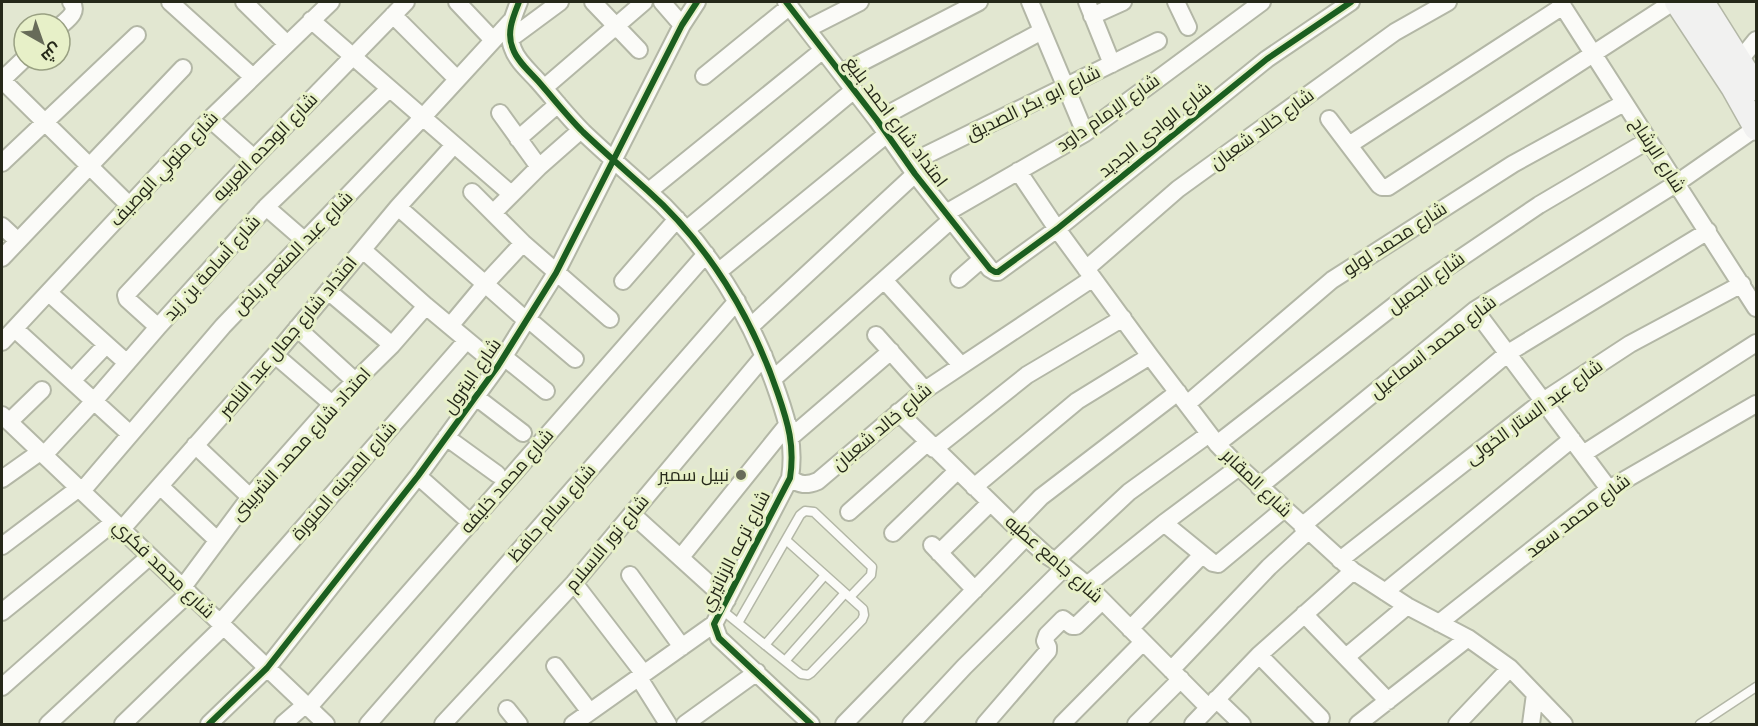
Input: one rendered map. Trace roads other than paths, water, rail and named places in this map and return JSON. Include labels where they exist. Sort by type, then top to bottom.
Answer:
[{"type":"main road","points":[[1677,2],[1733,87],[1756,128]]},
{"type":"main road","points":[[1702,2],[1756,88]]},
{"type":"street","points":[[170,2],[253,77]]},
{"type":"street","points":[[244,2],[287,44]]},
{"type":"street","name":"شارع متولي الوصيف","points":[[2,342],[210,119],[331,2]]},
{"type":"street","name":"شارع الوحده العربيه","points":[[158,327],[127,299],[126,295],[254,158],[406,2]]},
{"type":"street","name":"شارع ترعه الزنانيري","points":[[457,2],[502,39],[581,130],[649,191],[681,224],[706,254],[737,301],[764,356],[789,431],[793,461],[790,478],[721,611],[719,638],[757,672],[805,723]]},
{"type":"street","points":[[502,39],[519,2]]},
{"type":"street","name":"شارع عبد المنعم رياض","points":[[2,546],[80,490],[223,326],[457,79],[502,39],[560,2]]},
{"type":"street","points":[[593,2],[639,50]]},
{"type":"street","points":[[544,88],[644,2]]},
{"type":"street","points":[[662,2],[682,26]]},
{"type":"street","name":"شارع البترول","points":[[209,724],[267,668],[418,476],[501,361],[556,273],[696,2]]},
{"type":"street","points":[[807,29],[860,2]]},
{"type":"street","points":[[841,72],[979,2]]},
{"type":"street","points":[[1030,2],[1085,133]]},
{"type":"street","points":[[1112,64],[1090,9],[1123,2]]},
{"type":"street","points":[[1176,2],[1188,27]]},
{"type":"street","name":"شارع الإمام داود","points":[[773,379],[884,279],[949,216],[1018,171],[1085,133],[1262,2]]},
{"type":"street","name":"شارع الوادى الجديد","points":[[982,259],[992,271],[998,272],[1057,229],[1267,59],[1351,2]]},
{"type":"street","name":"شارع خالد شعبان","points":[[790,478],[808,485],[818,481],[925,390],[1090,274],[1178,189],[1395,33],[1448,2]]},
{"type":"street","points":[[1329,119],[1379,185],[1388,187],[1672,2]]},
{"type":"street","points":[[704,76],[788,4]]},
{"type":"street","name":"امتداد شارع احمد بليغ","points":[[788,4],[982,259]]},
{"type":"street","points":[[1349,145],[1562,4]]},
{"type":"street","name":"شارع الرشاح","points":[[1562,4],[1756,308]]},
{"type":"street","points":[[393,15],[457,79]]},
{"type":"street","points":[[311,20],[511,195]]},
{"type":"street","points":[[718,272],[882,127],[1042,31]]},
{"type":"street","points":[[2,163],[137,36]]},
{"type":"street","points":[[1739,61],[1756,40]]},
{"type":"street","name":"شارع ابو بكر الصديق","points":[[750,327],[912,169],[1158,41]]},
{"type":"street","points":[[649,191],[824,50]]},
{"type":"street","points":[[2,258],[88,165],[183,68]]},
{"type":"street","points":[[4,73],[45,122],[129,206]]},
{"type":"street","name":"شارع أسامة بن زيد","points":[[2,479],[42,454],[94,401],[266,207],[389,89]]},
{"type":"street","points":[[622,280],[681,224],[854,90]]},
{"type":"street","points":[[518,139],[558,104]]},
{"type":"street","name":"شارع محمد لولو","points":[[844,724],[975,590],[1020,531],[1041,497],[1182,398],[1332,280],[1513,164],[1624,104]]},
{"type":"street","points":[[500,113],[539,167]]},
{"type":"street","points":[[210,119],[254,158]]},
{"type":"street","points":[[1677,183],[1756,128]]},
{"type":"street","points":[[493,213],[539,167],[581,130]]},
{"type":"street","name":"شارع الجميل","points":[[1060,564],[1129,492],[1213,439],[1418,287],[1539,205],[1649,140]]},
{"type":"street","name":"امتداد شارع جمال عبد الناصر","points":[[2,612],[118,525],[160,486],[275,355],[398,207],[454,145]]},
{"type":"street","name":"شارع المقابر","points":[[1018,171],[1057,229],[1150,356],[1213,439],[1239,467],[1353,571],[1407,606],[1468,638],[1510,668],[1564,724]]},
{"type":"street","name":"شارع محمد اسماعيل","points":[[1260,486],[1475,310],[1677,183]]},
{"type":"street","points":[[472,192],[523,243],[610,319]]},
{"type":"street","points":[[266,207],[304,240]]},
{"type":"street","points":[[398,207],[575,359]]},
{"type":"street","points":[[2,226],[18,242]]},
{"type":"street","points":[[1136,724],[1305,528],[1508,353],[1708,231]]},
{"type":"street","points":[[450,326],[523,243]]},
{"type":"street","points":[[363,250],[467,340],[546,391]]},
{"type":"street","name":"شارع محمد خليفه","points":[[284,724],[307,706],[471,523],[706,254]]},
{"type":"street","points":[[958,279],[982,259]]},
{"type":"street","points":[[884,279],[961,365]]},
{"type":"street","name":"شارع عبد الستار الخولى","points":[[1340,560],[1543,401],[1630,344],[1742,284]]},
{"type":"street","points":[[328,291],[392,345]]},
{"type":"street","points":[[49,293],[127,363]]},
{"type":"street","name":"شارع سالم حافظ","points":[[368,724],[737,301]]},
{"type":"street","name":"امتداد شارع محمد الشربينى","points":[[48,724],[186,590],[217,540],[250,497],[332,404],[392,345],[426,306]]},
{"type":"street","points":[[1475,310],[1609,489]]},
{"type":"street","points":[[849,512],[931,446],[1027,375],[1123,318]]},
{"type":"street","points":[[297,328],[356,381]]},
{"type":"street","points":[[15,329],[130,434]]},
{"type":"street","points":[[876,335],[925,390]]},
{"type":"street","name":"شارع المدينه المنورة","points":[[123,724],[222,625],[467,340]]},
{"type":"street","points":[[1583,454],[1756,343]]},
{"type":"street","points":[[72,381],[106,345]]},
{"type":"street","points":[[681,557],[789,431],[891,351]]},
{"type":"street","points":[[275,355],[332,404]]},
{"type":"street","name":"شارع نور الاسلام","points":[[443,724],[574,583],[764,356]]},
{"type":"street","points":[[974,487],[1077,401],[1150,356]]},
{"type":"street","points":[[4,418],[42,390]]},
{"type":"street","points":[[476,397],[523,433]]},
{"type":"street","name":"شارع محمد سعد","points":[[1439,623],[1609,489],[1756,404]]},
{"type":"street","name":"شارع جامع عطيه","points":[[898,412],[1046,555],[1087,585],[1176,675],[1242,724]]},
{"type":"street","name":"شارع محمد فكري","points":[[4,418],[326,724]]},
{"type":"street","points":[[446,438],[497,474]]},
{"type":"street","points":[[1385,592],[1572,439]]},
{"type":"street","points":[[195,445],[250,497]]},
{"type":"street","points":[[1087,585],[1239,467]]},
{"type":"street","points":[[893,533],[957,471]]},
{"type":"street","points":[[418,476],[471,523]]},
{"type":"street","points":[[160,486],[217,540]]},
{"type":"street","points":[[975,590],[935,548],[990,503]]},
{"type":"street","points":[[1164,523],[1213,563],[1220,563],[1284,509]]},
{"type":"street","points":[[573,724],[682,647],[721,611],[681,557],[632,514]]},
{"type":"street","points":[[1130,629],[1202,555]]},
{"type":"street","points":[[2,687],[150,556]]},
{"type":"street","points":[[911,724],[1060,564]]},
{"type":"street","points":[[1193,724],[1259,655],[1353,571]]},
{"type":"street","points":[[630,575],[682,647]]},
{"type":"street","points":[[574,583],[641,676],[668,724]]},
{"type":"street","points":[[985,724],[1048,651],[1045,640],[1047,635],[1063,619],[1072,626],[1076,626],[1102,601]]},
{"type":"street","points":[[1346,657],[1407,606]]},
{"type":"street","points":[[1304,614],[1388,701]]},
{"type":"street","points":[[1367,722],[1388,701],[1468,638]]},
{"type":"street","points":[[1062,724],[1143,642]]},
{"type":"street","points":[[1259,655],[1321,718]]},
{"type":"street","points":[[555,666],[590,712]]},
{"type":"street","points":[[1457,724],[1510,668]]},
{"type":"street","points":[[685,724],[757,672]]},
{"type":"street","points":[[1531,724],[1535,694]]},
{"type":"street","points":[[507,709],[519,724]]},
{"type":"lane","points":[[738,622],[802,512],[808,510],[814,512],[872,567],[871,574],[785,661]]},
{"type":"lane","points":[[721,611],[738,622],[801,674],[808,675],[864,618],[863,609],[786,540]]},
{"type":"lane","points":[[765,645],[825,575]]},
{"type":"lane","points":[[1700,724],[1756,687]]},
{"type":"place","name":"نبيل سمير","points":[[741,475]]}]
